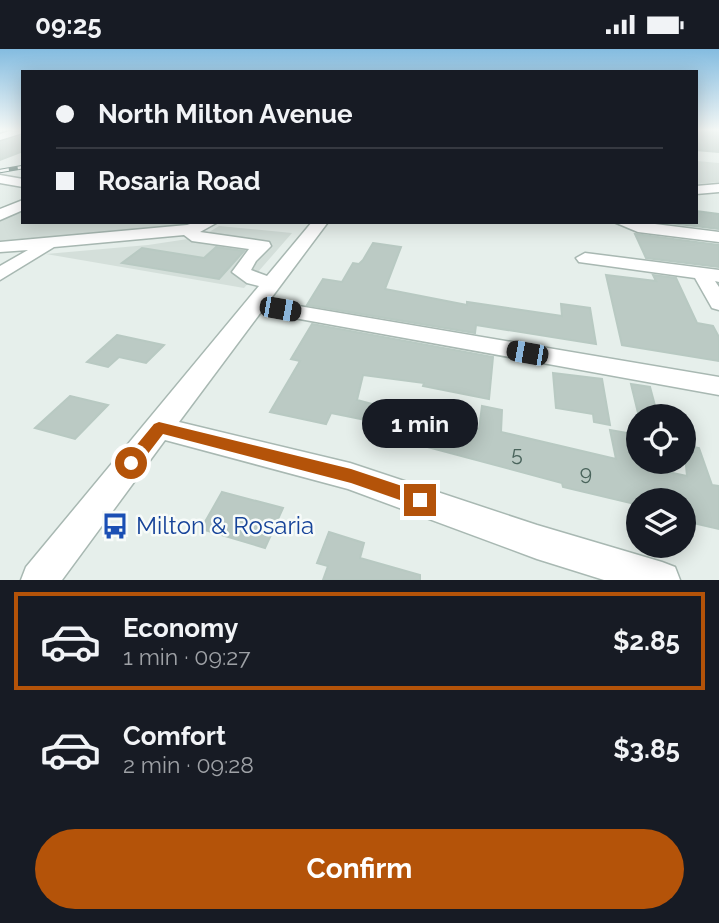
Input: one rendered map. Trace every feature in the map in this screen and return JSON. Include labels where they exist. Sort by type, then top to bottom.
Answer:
[{"type":"street","points":[[0,179],[21,183]]},
{"type":"street","points":[[698,190],[719,188]]},
{"type":"street","points":[[0,215],[21,205]]},
{"type":"street","points":[[0,247],[192,230],[206,224]]},
{"type":"street","points":[[39,580],[275,283],[319,224]]},
{"type":"street","points":[[628,224],[719,237]]},
{"type":"street","points":[[192,230],[192,236],[263,246],[249,258],[241,272],[254,279],[275,283]]},
{"type":"street","points":[[0,274],[53,243]]},
{"type":"street","points":[[585,258],[710,275],[719,304]]},
{"type":"street","points":[[257,305],[719,386]]},
{"type":"street","points":[[159,428],[351,476],[537,542],[662,580]]},
{"type":"shaded area","points":[[698,161],[719,163],[719,182],[698,184]]},
{"type":"shaded area","points":[[21,209],[21,224],[191,224],[0,243],[0,219]]},
{"type":"shaded area","points":[[219,226],[292,233],[244,288],[46,254],[148,245],[201,237]]},
{"type":"building","points":[[0,155],[13,155],[0,160]]},
{"type":"building","points":[[698,211],[719,214],[719,229],[678,224],[698,224]]},
{"type":"building","points":[[635,234],[719,245],[719,267],[646,258]]},
{"type":"building","points":[[373,243],[401,247],[385,289],[467,305],[467,302],[562,316],[561,304],[590,308],[596,344],[476,325],[475,333],[307,305],[323,279],[342,282],[353,263],[359,264],[363,260]]},
{"type":"building","points":[[216,247],[244,251],[219,279],[122,263],[142,248],[204,258]]},
{"type":"building","points":[[606,275],[656,281],[653,275],[676,278],[697,323],[713,326],[719,337],[719,361],[622,345]]},
{"type":"building","points":[[312,324],[493,357],[489,399],[423,386],[424,383],[363,375],[357,400],[372,404],[366,420],[331,413],[326,424],[270,412],[300,361],[291,359]]},
{"type":"building","points":[[117,335],[164,345],[146,363],[119,357],[108,367],[87,362]]},
{"type":"building","points":[[553,373],[602,379],[610,425],[594,422],[593,414],[556,408]]},
{"type":"building","points":[[631,384],[650,387],[655,404],[636,404]]},
{"type":"building","points":[[70,396],[108,405],[75,439],[35,428]]},
{"type":"building","points":[[482,406],[502,410],[501,432],[616,459],[610,430],[626,433],[626,474],[696,474],[696,447],[699,448],[712,485],[719,486],[719,529],[696,524],[696,488],[626,488],[626,502],[563,487],[562,483],[420,445],[427,416],[479,429]]},
{"type":"building","points":[[222,492],[283,508],[265,548],[201,529]]},
{"type":"building","points":[[329,532],[364,543],[360,558],[420,575],[420,580],[323,580],[328,566],[317,563]]},
{"type":"railway","points":[[0,171],[21,167]]},
{"type":"place","name":"Milton & Rosaria","points":[[115,526]]},
{"type":"route","points":[[131,463],[159,428],[351,476],[420,500]]}]
